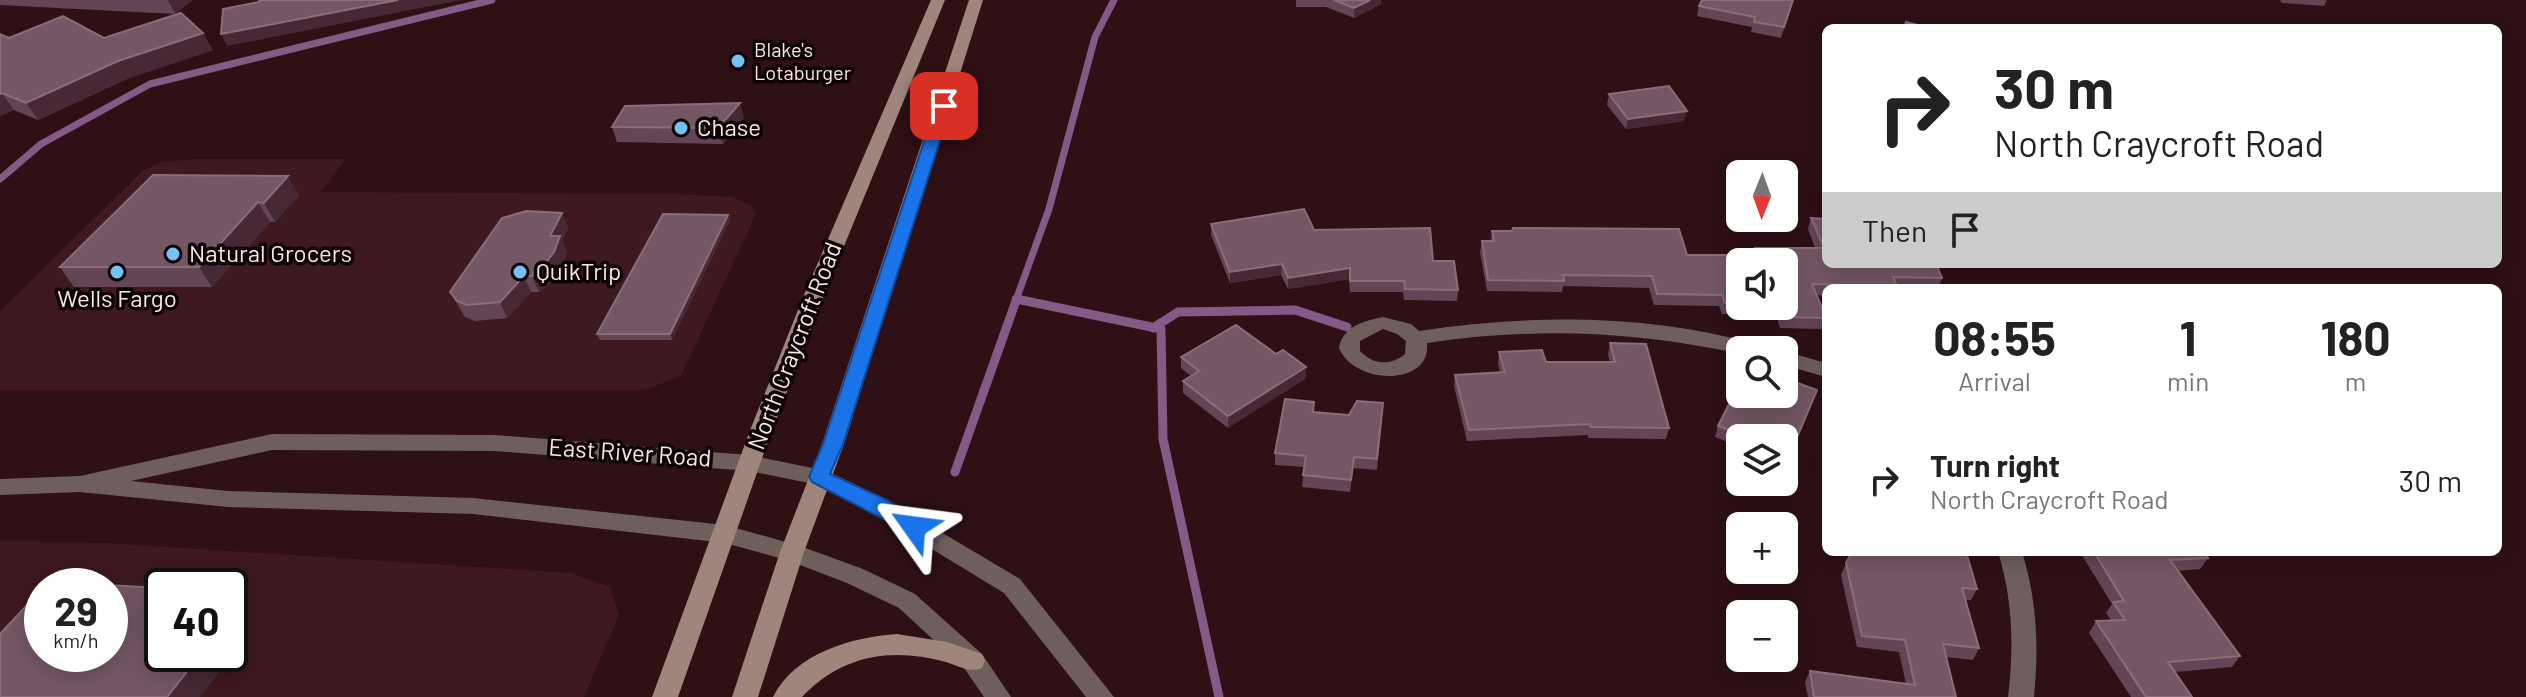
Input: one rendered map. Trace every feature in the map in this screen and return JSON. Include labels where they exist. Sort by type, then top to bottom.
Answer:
[{"type":"main road","name":"North Craycroft Road","points":[[665,697],[749,463],[825,266],[938,0]]},
{"type":"main road","points":[[745,697],[792,552],[833,444],[976,0]]},
{"type":"main road","points":[[786,697],[804,674],[826,661],[882,642],[917,643],[973,661]]},
{"type":"street","points":[[1416,338],[1475,328],[1533,323],[1622,326],[1726,344]]},
{"type":"street","points":[[1798,362],[1822,369]]},
{"type":"street","name":"East River Road","points":[[80,484],[272,442],[494,443],[749,463],[819,477],[879,506],[1012,586],[1101,697]]},
{"type":"street","name":"East River Road","points":[[0,487],[80,484],[228,499],[473,506],[725,534],[792,552],[855,576],[907,601],[973,661],[998,697]]},
{"type":"street","points":[[2011,556],[2018,575],[2027,646],[2021,697]]},
{"type":"shaded area","points":[[195,159],[346,159],[320,192],[678,194],[732,197],[751,206],[755,216],[681,376],[645,390],[0,390],[0,311],[142,171],[162,162]]},
{"type":"shaded area","points":[[0,541],[107,543],[571,573],[610,587],[619,615],[584,697],[0,697]]},
{"type":"building","points":[[259,0],[398,0],[221,34],[223,9]]},
{"type":"building","points":[[1334,0],[1370,0],[1354,8]]},
{"type":"building","points":[[1702,0],[1793,0],[1784,27],[1754,22],[1755,17],[1699,6]]},
{"type":"building","points":[[181,13],[203,33],[118,61],[26,103],[0,94],[0,34],[9,38],[63,16],[104,38]]},
{"type":"building","points":[[1669,86],[1687,111],[1628,119],[1609,94]]},
{"type":"building","points":[[740,103],[718,128],[612,127],[625,106]]},
{"type":"building","name":"Natural Grocers","points":[[153,175],[288,176],[264,203],[258,202],[199,267],[60,267]]},
{"type":"building","points":[[1304,209],[1314,230],[1430,228],[1433,261],[1454,261],[1458,290],[1405,289],[1404,281],[1350,281],[1350,268],[1288,278],[1282,264],[1230,272],[1211,224]]},
{"type":"building","name":"QuikTrip","points":[[526,211],[562,213],[550,236],[560,236],[554,252],[541,269],[532,276],[524,276],[500,302],[467,305],[457,301],[450,292],[502,218]]},
{"type":"building","name":"QuikTrip","points":[[663,214],[728,215],[670,334],[597,334]]},
{"type":"building","points":[[1811,218],[1822,219],[1822,243]]},
{"type":"building","points":[[1513,228],[1679,229],[1687,255],[1726,255],[1726,303],[1722,295],[1657,294],[1652,276],[1563,275],[1564,281],[1488,280],[1482,241],[1494,241],[1492,231],[1512,231]]},
{"type":"building","points":[[1798,248],[1822,248],[1822,268],[1938,268],[1942,278],[1893,277],[1896,284],[1812,284],[1822,308],[1822,318],[1798,317]]},
{"type":"building","points":[[1236,325],[1276,354],[1283,350],[1306,367],[1228,416],[1183,381],[1199,371],[1181,357]]},
{"type":"building","points":[[1610,343],[1646,344],[1669,428],[1591,427],[1590,424],[1469,430],[1455,375],[1505,372],[1499,352],[1542,350],[1546,362],[1615,362]]},
{"type":"building","points":[[1798,383],[1817,390],[1798,435],[1798,424],[1726,424],[1726,429],[1718,426],[1727,408],[1798,408]]},
{"type":"building","points":[[1285,399],[1314,402],[1313,412],[1349,415],[1357,401],[1383,403],[1377,459],[1354,457],[1351,480],[1303,475],[1306,456],[1275,453]]},
{"type":"building","points":[[1850,556],[1967,556],[1977,589],[1962,588],[1979,648],[1943,644],[1956,697],[1814,697],[1810,671],[1915,685],[1905,640],[1862,636],[1846,563]]},
{"type":"building","points":[[2096,556],[2207,556],[2208,558],[2170,560],[2240,656],[2168,662],[2192,697],[2146,697],[2096,621],[2125,620],[2113,602],[2124,601]]},
{"type":"building","points":[[128,586],[144,587],[144,672],[187,672],[167,697],[0,697],[0,634],[24,608],[24,672],[128,672]]},
{"type":"waterway","points":[[0,179],[41,144],[150,84],[492,0]]},
{"type":"waterway","points":[[1016,299],[1049,209],[1095,37],[1114,0]]},
{"type":"waterway","points":[[955,472],[1017,299]]},
{"type":"waterway","points":[[1017,299],[1154,328]]},
{"type":"waterway","points":[[1017,299],[1022,300]]},
{"type":"waterway","points":[[1154,328],[1178,312],[1295,310],[1347,327]]},
{"type":"waterway","points":[[1154,328],[1161,329],[1163,439],[1219,697]]},
{"type":"place","name":"Blake's Lotaburger","points":[[738,61]]},
{"type":"place","name":"Chase","points":[[681,128]]},
{"type":"place","name":"Natural Grocers","points":[[173,254]]},
{"type":"place","name":"Wells Fargo","points":[[117,272]]},
{"type":"place","name":"QuikTrip","points":[[520,272]]},
{"type":"route","points":[[914,527],[819,477],[833,444],[944,106]]}]
